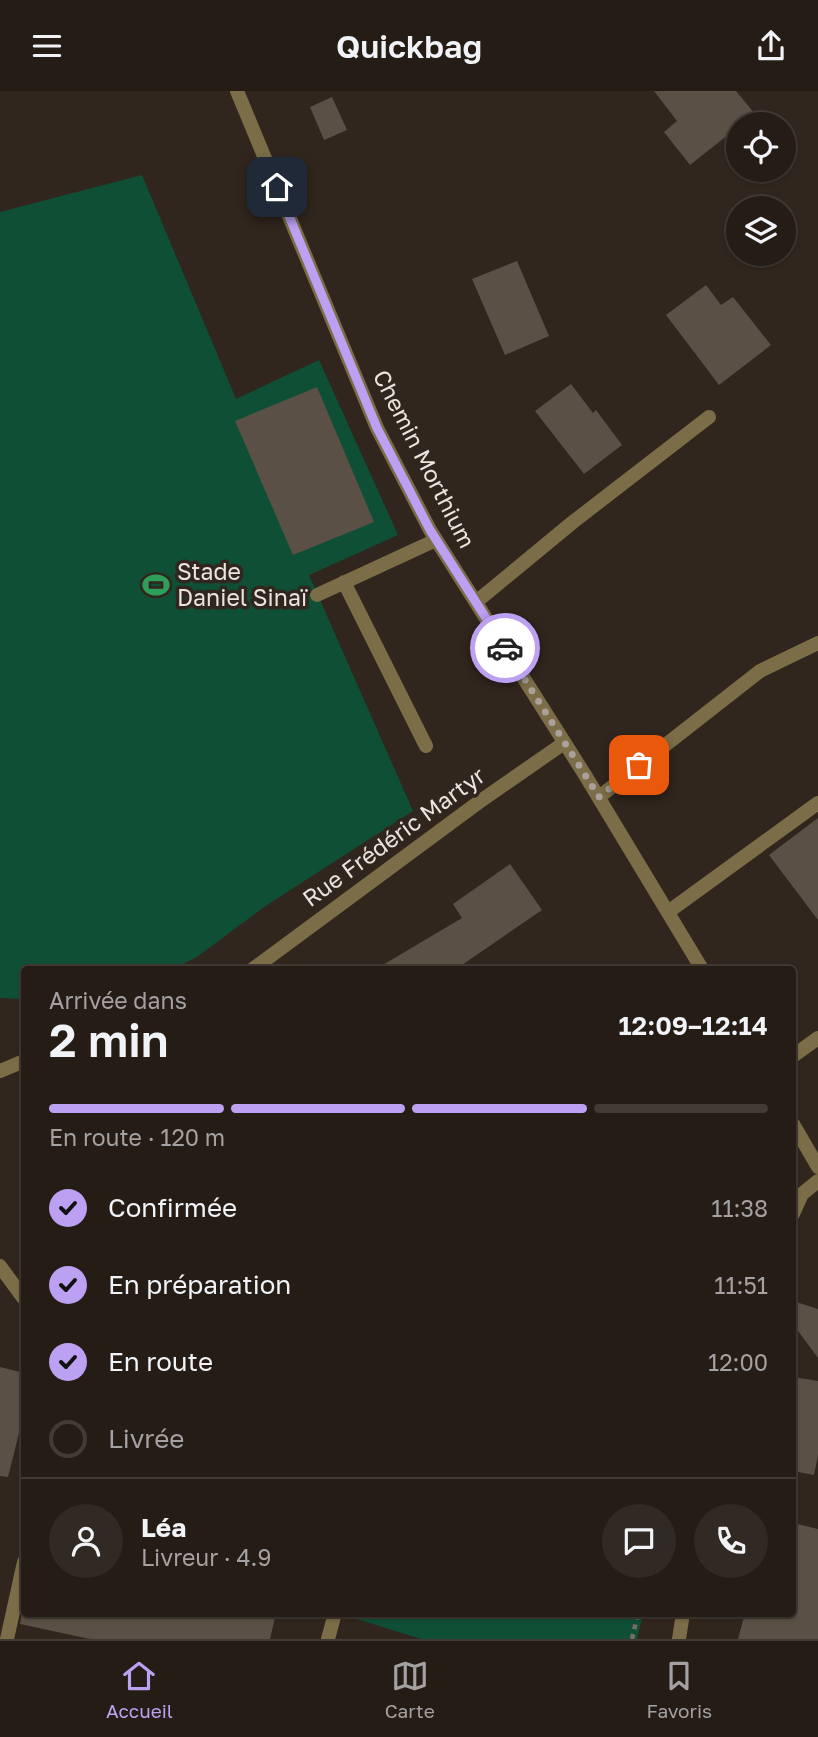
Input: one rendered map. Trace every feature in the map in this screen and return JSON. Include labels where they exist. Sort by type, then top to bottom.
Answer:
[{"type":"street","name":"Chemin Morthium","points":[[237,91],[377,428],[436,540],[599,797],[700,966]]},
{"type":"street","points":[[476,602],[573,522],[709,417]]},
{"type":"street","points":[[317,595],[436,540]]},
{"type":"street","points":[[344,582],[426,746]]},
{"type":"street","points":[[599,797],[760,671],[818,643]]},
{"type":"street","name":"Rue Frédéric Martyr","points":[[257,966],[479,802],[564,743]]},
{"type":"street","points":[[668,912],[818,803]]},
{"type":"street","points":[[796,1054],[818,1038]]},
{"type":"street","points":[[0,1071],[21,1062]]},
{"type":"street","points":[[796,1129],[818,1167]]},
{"type":"street","points":[[796,1207],[802,1194],[818,1181]]},
{"type":"street","points":[[0,1266],[21,1295]]},
{"type":"street","points":[[6,1639],[21,1575]]},
{"type":"street","points":[[328,1639],[334,1617]]},
{"type":"street","points":[[679,1639],[682,1617]]},
{"type":"path","points":[[632,1639],[637,1617]]},
{"type":"green space","name":"Stade Daniel Sinaï","points":[[142,175],[236,399],[319,360],[398,535],[309,575],[413,811],[264,907],[197,957],[178,966],[21,966],[21,999],[0,998],[0,212]]},
{"type":"green space","points":[[642,1617],[637,1639],[421,1639],[357,1619]]},
{"type":"building","points":[[654,91],[736,91],[753,112],[726,112],[726,136],[690,165],[664,132],[677,121]]},
{"type":"building","points":[[332,97],[347,130],[324,140],[310,107]]},
{"type":"building","points":[[517,261],[549,336],[505,355],[472,279]]},
{"type":"building","points":[[706,285],[721,305],[733,297],[771,345],[719,385],[666,315]]},
{"type":"building","points":[[571,384],[593,413],[596,410],[622,445],[584,474],[535,411]]},
{"type":"building","points":[[317,387],[374,522],[293,555],[235,421]]},
{"type":"building","points":[[818,818],[818,920],[769,855]]},
{"type":"building","points":[[510,864],[542,910],[460,966],[381,966],[462,918],[453,904]]},
{"type":"building","points":[[796,1302],[818,1309],[818,1358],[796,1328]]},
{"type":"building","points":[[0,1367],[21,1372],[21,1425],[8,1477],[0,1476]]},
{"type":"building","points":[[796,1377],[818,1381],[818,1455],[814,1475],[796,1472]]},
{"type":"building","points":[[796,1524],[818,1529],[818,1639],[738,1639],[744,1617],[796,1617]]},
{"type":"building","points":[[21,1617],[275,1617],[270,1639],[90,1639],[20,1624]]},
{"type":"way so far","points":[[505,648],[599,797],[639,765]]},
{"type":"place","name":"Stade Daniel Sinaï","points":[[156,585]]},
{"type":"route","points":[[277,187],[377,428],[430,530],[505,648]]}]
